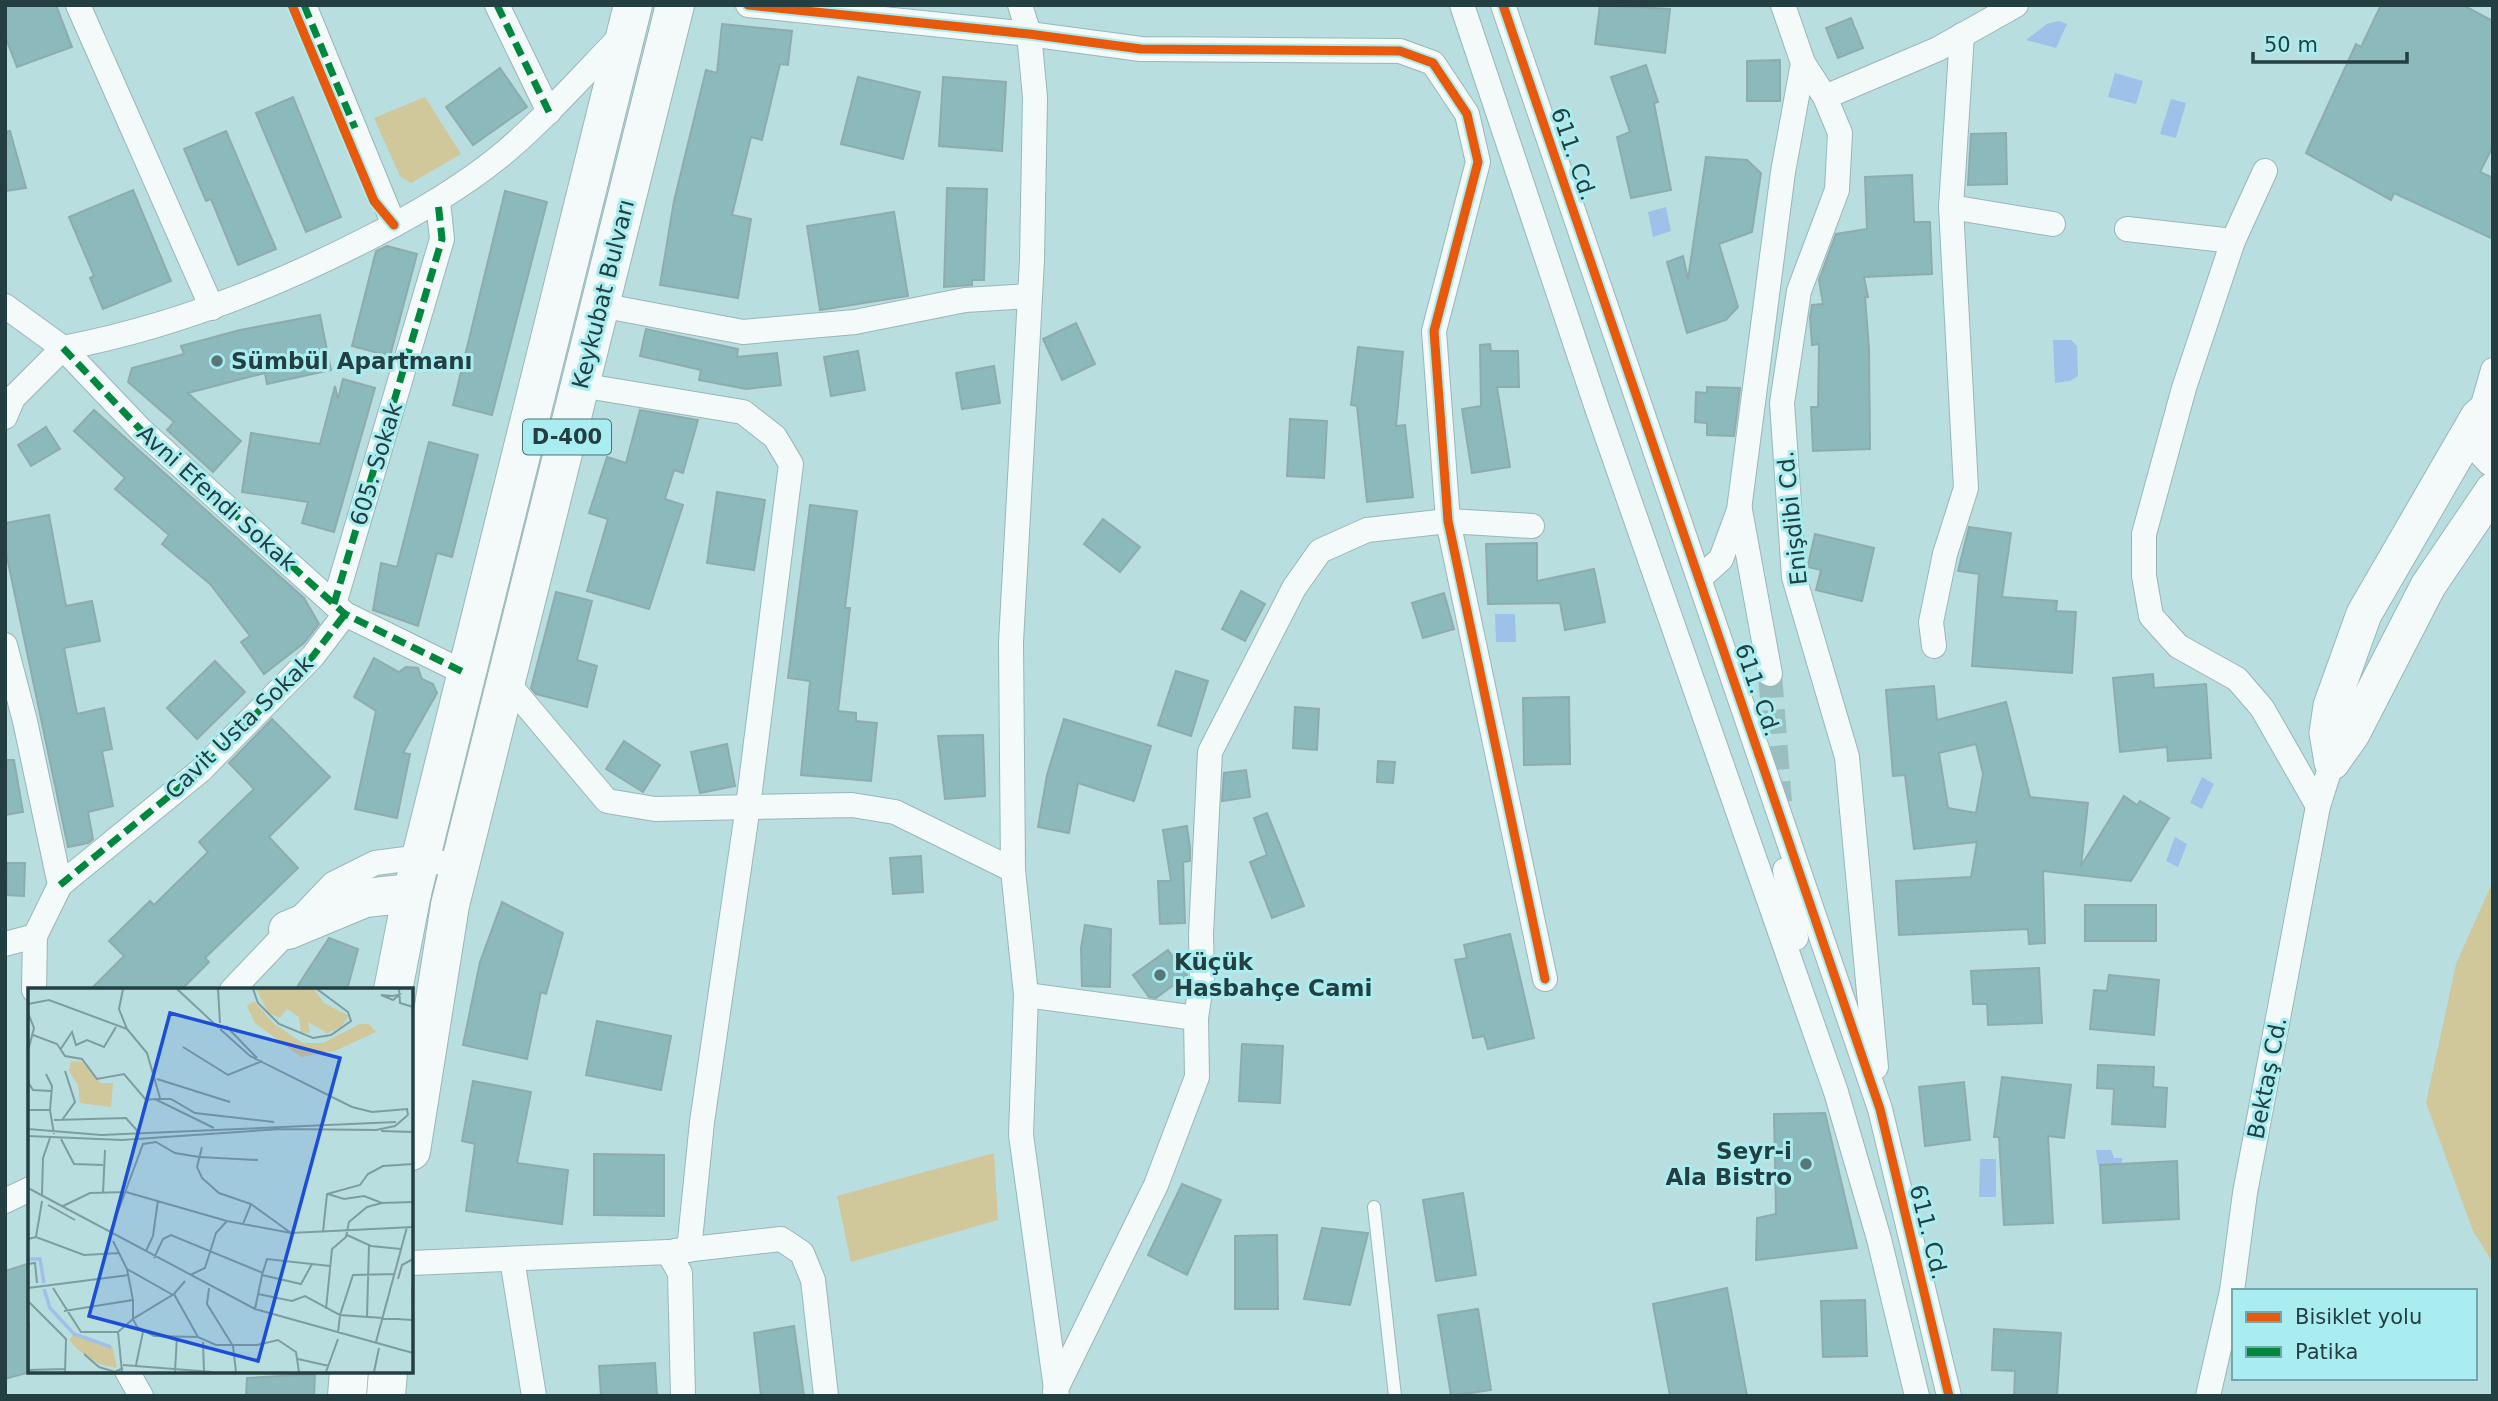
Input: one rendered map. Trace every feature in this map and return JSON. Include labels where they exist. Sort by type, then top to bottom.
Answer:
[{"type":"highway","name":"Keykubat Bulvarı","points":[[459,868],[675,5]]},
{"type":"highway","name":"Keykubat Bulvarı","points":[[393,988],[416,875],[465,673],[629,18]]},
{"type":"highway","name":"D-400","points":[[413,1138],[450,905],[459,868]]},
{"type":"highway","points":[[288,930],[416,875]]},
{"type":"highway","points":[[348,1396],[349,1373]]},
{"type":"highway","points":[[386,1396],[388,1373]]},
{"type":"street","points":[[78,5],[212,308]]},
{"type":"street","points":[[304,5],[394,225]]},
{"type":"street","points":[[497,5],[549,111]]},
{"type":"street","points":[[748,5],[1028,34],[1141,49],[1399,51],[1433,63],[1467,114]]},
{"type":"street","points":[[1020,5],[1028,34],[1035,97],[1030,296],[1011,642],[1013,870],[1026,995],[1021,1135],[1056,1393]]},
{"type":"street","points":[[1462,5],[1597,408],[1806,1000],[1879,1239],[1917,1396]]},
{"type":"street","name":"Enişdibi Cd.","points":[[1783,5],[1803,63],[1825,97],[1840,133],[1837,190],[1799,291],[1782,402],[1794,577],[1847,757],[1880,1109]]},
{"type":"street","points":[[1825,97],[1962,35],[2016,5]]},
{"type":"street","name":"611. Cd.","points":[[1510,9],[1880,1109],[1949,1396]]},
{"type":"street","points":[[5,417],[13,398],[63,348],[129,335],[212,308],[299,273],[438,201],[498,157],[549,111],[629,18]]},
{"type":"street","points":[[1934,646],[1931,622],[1945,554],[1966,488],[1951,207],[1962,35]]},
{"type":"street","points":[[1473,37],[1467,114],[1478,162],[1434,331],[1448,521],[1545,979]]},
{"type":"street","name":"Enişdibi Cd.","points":[[1700,578],[1721,559],[1740,509],[1783,172],[1803,63]]},
{"type":"street","points":[[2264,171],[2233,241],[2184,388],[2144,534],[2144,576],[2151,616],[2178,646],[2236,678],[2245,688],[2262,708],[2318,806]]},
{"type":"street","name":"605. Sokak","points":[[340,609],[442,239],[438,201]]},
{"type":"street","points":[[1951,207],[2053,224]]},
{"type":"street","points":[[2127,229],[2233,241]]},
{"type":"street","points":[[600,305],[743,332],[855,322],[965,300],[1030,296]]},
{"type":"street","name":"Avni Efendi Sokak","points":[[5,306],[63,348],[141,430],[340,609],[465,673]]},
{"type":"street","points":[[2493,370],[2478,443],[2493,459]]},
{"type":"street","points":[[580,385],[743,412],[775,437],[791,464],[748,806],[702,1122],[678,1251],[682,1396]]},
{"type":"street","points":[[2332,762],[2327,733],[2331,706],[2364,614],[2483,413]]},
{"type":"street","points":[[2332,762],[2352,734],[2428,586],[2493,490]]},
{"type":"street","points":[[1740,509],[1770,674]]},
{"type":"street","points":[[1056,1393],[1161,1173],[1197,1077],[1196,1018],[1202,978],[1201,933],[1210,752],[1294,588],[1320,551],[1367,530],[1448,521],[1532,526]]},
{"type":"street","name":"Cavit Usta Sokak","points":[[60,885],[200,771],[313,656],[340,609]]},
{"type":"street","points":[[5,645],[15,723],[60,885],[35,936],[34,988]]},
{"type":"street","points":[[506,681],[607,801],[655,809],[852,805],[895,812],[1013,870]]},
{"type":"street","name":"Bektaş Cd.","points":[[2232,1289],[2245,1193],[2318,806],[2332,762]]},
{"type":"street","points":[[416,875],[459,868]]},
{"type":"street","points":[[1785,870],[1806,1000]]},
{"type":"street","points":[[416,875],[450,905]]},
{"type":"street","points":[[234,988],[288,930]]},
{"type":"street","points":[[5,944],[35,936]]},
{"type":"street","points":[[1026,995],[1196,1018]]},
{"type":"street","points":[[5,1201],[28,1190]]},
{"type":"street","points":[[413,1263],[678,1251],[780,1239],[803,1252],[813,1280],[826,1396]]},
{"type":"street","points":[[512,1259],[534,1396]]},
{"type":"street","name":"Bektaş Cd.","points":[[2208,1396],[2232,1291]]},
{"type":"street","points":[[128,1373],[141,1396]]},
{"type":"lane","points":[[1374,1208],[1395,1396]]},
{"type":"shaded area","points":[[425,97],[461,154],[411,183],[400,176],[374,118]]},
{"type":"shaded area","points":[[2493,881],[2493,1263],[2473,1231],[2426,1103],[2456,964]]},
{"type":"shaded area","points":[[994,1153],[998,1220],[851,1262],[837,1196]]},
{"type":"water","points":[[2059,21],[2067,24],[2056,48],[2026,40],[2047,24]]},
{"type":"water","points":[[2115,73],[2143,81],[2136,104],[2108,97]]},
{"type":"water","points":[[2171,99],[2186,103],[2176,138],[2160,134]]},
{"type":"water","points":[[1666,207],[1671,231],[1653,237],[1648,212]]},
{"type":"water","points":[[2053,340],[2071,340],[2077,346],[2078,376],[2070,381],[2055,383]]},
{"type":"water","points":[[1495,614],[1515,614],[1516,642],[1496,642]]},
{"type":"water","points":[[2202,777],[2214,784],[2202,809],[2190,803]]},
{"type":"water","points":[[2175,837],[2187,844],[2178,867],[2166,861]]},
{"type":"water","points":[[2096,1150],[2111,1150],[2114,1158],[2122,1158],[2122,1168],[2098,1165]]},
{"type":"water","points":[[1980,1159],[1996,1159],[1996,1197],[1979,1197]]},
{"type":"building","points":[[5,5],[56,5],[72,47],[17,67],[5,36]]},
{"type":"building","points":[[1600,5],[1670,9],[1665,53],[1595,44]]},
{"type":"building","points":[[2381,5],[2463,5],[2493,21],[2493,146],[2480,172],[2493,178],[2493,239],[2394,193],[2391,200],[2306,153],[2356,44],[2361,47]]},
{"type":"building","points":[[1851,18],[1863,48],[1838,58],[1826,28]]},
{"type":"building","points":[[722,24],[792,31],[788,65],[780,64],[762,140],[751,137],[732,215],[751,219],[738,298],[660,285],[674,201],[706,70],[717,73]]},
{"type":"building","points":[[1780,60],[1780,101],[1747,101],[1747,61]]},
{"type":"building","points":[[1646,65],[1658,102],[1654,103],[1671,190],[1631,198],[1617,137],[1630,132],[1611,77]]},
{"type":"building","points":[[500,68],[527,107],[473,145],[446,107]]},
{"type":"building","points":[[858,77],[920,92],[903,159],[841,144]]},
{"type":"building","points":[[943,77],[1006,82],[1002,151],[939,146]]},
{"type":"building","points":[[293,97],[341,217],[306,232],[256,113]]},
{"type":"building","points":[[10,131],[26,188],[5,191],[5,132]]},
{"type":"building","points":[[226,131],[276,249],[238,265],[211,199],[206,201],[184,149]]},
{"type":"building","points":[[2006,133],[2007,184],[1968,185],[1971,134]]},
{"type":"building","points":[[1706,157],[1747,160],[1761,173],[1752,232],[1719,244],[1738,307],[1726,320],[1687,333],[1667,262],[1683,256],[1688,279]]},
{"type":"building","points":[[1912,175],[1914,222],[1930,222],[1932,274],[1864,277],[1868,297],[1865,297],[1869,348],[1870,449],[1813,451],[1811,407],[1818,407],[1819,344],[1812,345],[1810,317],[1812,305],[1823,304],[1819,280],[1836,234],[1867,229],[1865,177]]},
{"type":"building","points":[[947,188],[987,189],[984,280],[972,280],[972,285],[944,287]]},
{"type":"building","points":[[133,190],[171,281],[103,309],[90,278],[94,276],[69,217]]},
{"type":"building","points":[[505,191],[547,202],[492,415],[453,405]]},
{"type":"building","points":[[894,212],[908,296],[820,310],[807,226]]},
{"type":"building","points":[[387,246],[417,254],[390,356],[352,346],[376,251]]},
{"type":"building","points":[[320,315],[331,370],[267,384],[265,373],[188,393],[241,441],[213,472],[167,430],[174,422],[128,382],[132,368],[184,354],[181,346],[240,330]]},
{"type":"building","points":[[1076,323],[1095,364],[1062,380],[1043,339]]},
{"type":"building","points":[[646,329],[738,349],[737,357],[777,353],[781,385],[746,389],[699,380],[701,370],[640,356]]},
{"type":"building","points":[[1490,344],[1491,351],[1518,351],[1519,387],[1497,387],[1510,467],[1472,473],[1462,409],[1481,406],[1480,345]]},
{"type":"building","points":[[1358,347],[1403,352],[1396,426],[1405,425],[1413,497],[1367,502],[1357,406],[1351,405]]},
{"type":"building","points":[[858,351],[865,390],[831,396],[824,357]]},
{"type":"building","points":[[994,366],[1000,403],[962,409],[956,373]]},
{"type":"building","points":[[343,379],[375,388],[334,532],[302,523],[308,502],[242,492],[251,433],[320,444],[335,386],[338,399]]},
{"type":"building","points":[[1707,387],[1740,388],[1734,436],[1707,435],[1707,423],[1695,422],[1696,392],[1707,393]]},
{"type":"building","points":[[94,410],[304,598],[319,624],[304,643],[264,674],[241,642],[250,636],[210,584],[162,544],[169,535],[115,489],[125,478],[74,431]]},
{"type":"building","points":[[640,410],[698,420],[683,473],[674,470],[665,499],[683,505],[649,609],[587,591],[608,519],[589,513],[607,457],[626,463]]},
{"type":"building","points":[[1290,419],[1327,421],[1324,478],[1287,476]]},
{"type":"building","points":[[46,427],[60,449],[31,466],[18,445]]},
{"type":"building","points":[[429,442],[478,455],[452,557],[437,553],[418,626],[373,610],[381,563],[397,567]]},
{"type":"building","points":[[717,492],[765,500],[754,570],[707,563]]},
{"type":"building","points":[[810,505],[857,511],[845,608],[850,608],[838,711],[856,713],[856,721],[877,723],[871,781],[801,775],[810,681],[788,678]]},
{"type":"building","points":[[49,515],[66,606],[92,601],[100,641],[64,648],[77,714],[104,708],[112,749],[102,751],[113,806],[88,812],[93,839],[88,843],[68,847],[5,548],[5,523]]},
{"type":"building","points":[[1103,519],[1140,547],[1120,572],[1084,544]]},
{"type":"building","points":[[1969,527],[2011,533],[2002,597],[2057,601],[2056,611],[2076,612],[2072,673],[1972,666],[1979,574],[1958,571]]},
{"type":"building","points":[[1815,534],[1874,548],[1862,601],[1816,590],[1821,570],[1808,567]]},
{"type":"building","points":[[1537,543],[1537,581],[1594,569],[1605,622],[1565,630],[1560,603],[1488,604],[1486,544]]},
{"type":"building","points":[[1241,591],[1265,604],[1245,641],[1222,629]]},
{"type":"building","points":[[556,592],[592,601],[577,660],[597,666],[587,707],[536,694],[531,688]]},
{"type":"building","points":[[1444,593],[1454,629],[1423,638],[1412,603]]},
{"type":"building","points":[[374,658],[399,672],[406,667],[418,668],[422,679],[433,684],[437,693],[403,753],[410,754],[397,818],[355,809],[376,711],[354,697]]},
{"type":"building","points":[[215,661],[245,692],[197,739],[167,708]]},
{"type":"building","points":[[1176,671],[1208,681],[1191,736],[1158,725]]},
{"type":"building","points":[[2153,674],[2154,688],[2206,684],[2211,758],[2168,761],[2167,747],[2120,752],[2113,678]]},
{"type":"building","points":[[1934,686],[1937,720],[2006,702],[2030,797],[2088,803],[2081,866],[2124,796],[2137,805],[2140,801],[2169,818],[2131,881],[2043,871],[2045,943],[2029,944],[2028,929],[1899,935],[1896,881],[1971,877],[1977,842],[1914,849],[1905,775],[1893,776],[1886,690]],"holes":[[[1976,744],[1983,774],[1976,813],[1948,808],[1939,753]]]},
{"type":"building","points":[[1569,697],[1570,764],[1524,765],[1523,698]]},
{"type":"building","points":[[1295,707],[1319,709],[1317,750],[1293,748]]},
{"type":"building","points":[[272,719],[330,777],[269,837],[298,868],[205,958],[209,962],[183,988],[92,988],[124,956],[109,941],[150,901],[154,905],[208,852],[199,842],[254,789],[229,763]]},
{"type":"building","points":[[1064,719],[1151,746],[1134,801],[1078,783],[1069,833],[1038,827],[1047,775]]},
{"type":"building","points":[[983,735],[985,796],[945,799],[938,736]]},
{"type":"building","points":[[624,741],[660,765],[643,792],[606,769]]},
{"type":"building","points":[[727,744],[735,786],[700,793],[691,752]]},
{"type":"building","points":[[5,760],[14,760],[23,812],[5,815]]},
{"type":"building","points":[[1378,761],[1395,762],[1393,783],[1377,782]]},
{"type":"building","points":[[1246,770],[1250,797],[1222,801],[1224,773]]},
{"type":"building","points":[[1267,813],[1304,906],[1272,918],[1250,862],[1267,855],[1254,818]]},
{"type":"building","points":[[1187,826],[1190,861],[1183,862],[1185,923],[1160,924],[1158,881],[1171,881],[1163,830]]},
{"type":"building","points":[[921,856],[923,892],[893,894],[890,858]]},
{"type":"building","points":[[7,863],[25,863],[24,896],[6,895]]},
{"type":"building","points":[[502,902],[563,933],[546,994],[541,992],[527,1059],[463,1045],[480,962]]},
{"type":"building","points":[[2085,905],[2156,905],[2156,941],[2085,941]]},
{"type":"building","points":[[1085,925],[1111,929],[1110,987],[1082,986],[1081,948]]},
{"type":"building","points":[[1510,934],[1534,1038],[1488,1049],[1484,1036],[1473,1038],[1455,960],[1467,958],[1464,945]]},
{"type":"building","points":[[329,938],[358,949],[348,988],[296,988]]},
{"type":"building","name":"Küçük Hasbahçe Cami","points":[[1168,950],[1187,975],[1156,998],[1149,997],[1133,975]]},
{"type":"building","points":[[2039,968],[2042,1023],[1988,1025],[1987,1004],[1973,1004],[1971,971]]},
{"type":"building","points":[[2109,975],[2159,980],[2154,1035],[2090,1029],[2094,990],[2107,991]]},
{"type":"building","points":[[597,1021],[671,1036],[661,1090],[586,1075]]},
{"type":"building","points":[[1242,1044],[1283,1046],[1280,1103],[1239,1101]]},
{"type":"building","points":[[2098,1065],[2154,1067],[2153,1087],[2167,1088],[2165,1127],[2112,1124],[2114,1089],[2097,1088]]},
{"type":"building","points":[[2002,1077],[2071,1085],[2064,1138],[2048,1136],[2053,1223],[2004,1225],[1999,1137],[1994,1137]]},
{"type":"building","points":[[473,1081],[531,1092],[517,1163],[568,1170],[562,1224],[466,1211],[475,1144],[462,1141]]},
{"type":"building","points":[[1964,1082],[1970,1140],[1925,1146],[1919,1087]]},
{"type":"building","name":"Seyr-i Ala Bistro","points":[[1825,1113],[1857,1248],[1756,1260],[1757,1218],[1776,1214],[1774,1114]]},
{"type":"building","points":[[594,1154],[664,1155],[664,1216],[594,1215]]},
{"type":"building","points":[[2177,1161],[2179,1219],[2103,1223],[2100,1165]]},
{"type":"building","points":[[1182,1184],[1221,1200],[1187,1275],[1148,1255]]},
{"type":"building","points":[[1463,1193],[1476,1275],[1436,1281],[1423,1200]]},
{"type":"building","points":[[1322,1228],[1368,1233],[1350,1305],[1304,1299]]},
{"type":"building","points":[[1277,1235],[1278,1309],[1235,1309],[1235,1236]]},
{"type":"building","points":[[28,1264],[28,1373],[5,1379],[5,1271]]},
{"type":"building","points":[[1727,1288],[1747,1396],[1670,1396],[1653,1304]]},
{"type":"building","points":[[1865,1300],[1867,1356],[1823,1357],[1821,1301]]},
{"type":"building","points":[[1478,1309],[1491,1390],[1451,1396],[1438,1315]]},
{"type":"building","points":[[794,1326],[804,1396],[761,1396],[754,1333]]},
{"type":"building","points":[[1994,1329],[2061,1333],[2057,1396],[2014,1396],[2015,1371],[1992,1370]]},
{"type":"building","points":[[655,1363],[657,1396],[601,1396],[599,1366]]},
{"type":"building","points":[[315,1374],[314,1396],[246,1396],[247,1378]]},
{"type":"tunnel","points":[[1770,674],[1780,802]]},
{"type":"marked path","points":[[304,5],[355,128]]},
{"type":"marked path","points":[[497,5],[549,112]]},
{"type":"marked path","points":[[334,604],[442,239],[438,202]]},
{"type":"marked path","points":[[63,348],[141,430],[345,614],[465,673]]},
{"type":"marked path","points":[[60,885],[200,771],[313,656],[345,614]]},
{"type":"cycle path","points":[[292,5],[374,201],[394,225]]},
{"type":"cycle path","points":[[748,5],[1029,34],[1141,49],[1400,51],[1433,63],[1467,114],[1478,162],[1434,331],[1448,521],[1545,979]]},
{"type":"cycle path","points":[[1503,5],[1880,1109],[1949,1396]]},
{"type":"place","name":"Sümbül Apartmanı","points":[[217,361]]},
{"type":"place","name":"Küçük Hasbahçe Cami","points":[[1160,975]]},
{"type":"place","name":"Seyr-i Ala Bistro","points":[[1806,1164]]}]
